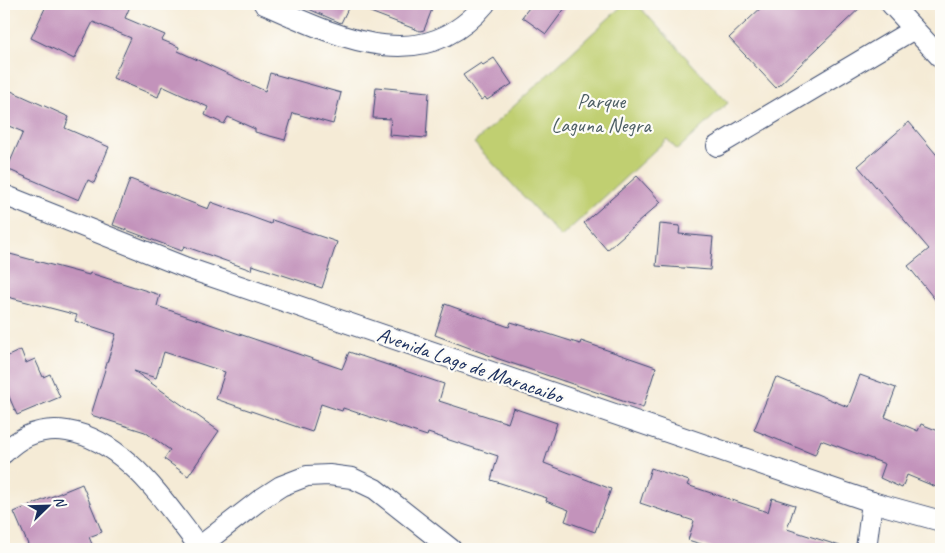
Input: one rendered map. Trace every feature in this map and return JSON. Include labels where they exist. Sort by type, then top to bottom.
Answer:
[{"type":"street","points":[[264,4],[332,33],[361,42],[390,46],[412,46],[454,32],[473,18],[485,4]]},
{"type":"street","points":[[891,4],[941,58]]},
{"type":"street","points":[[716,146],[914,29]]},
{"type":"street","name":"Avenida Lago de Maracaibo","points":[[4,195],[187,268],[872,502],[941,521]]},
{"type":"street","points":[[4,453],[12,445],[34,433],[56,429],[76,432],[98,441],[130,464],[163,500],[200,548],[254,504],[281,486],[307,476],[329,475],[352,478],[375,489],[451,549]]},
{"type":"street","points":[[866,549],[872,502]]},
{"type":"green space","name":"Parque Laguna Negra","points":[[624,4],[637,4],[728,103],[677,150],[667,139],[561,237],[474,143]]},
{"type":"building","points":[[47,4],[131,4],[125,18],[165,35],[162,40],[179,47],[178,51],[265,91],[270,73],[341,93],[333,124],[293,113],[285,140],[255,132],[255,129],[228,117],[224,124],[205,115],[208,107],[162,86],[158,97],[113,78],[131,38],[93,22],[74,59],[31,38]]},
{"type":"building","points":[[297,4],[350,4],[341,23]]},
{"type":"building","points":[[352,4],[434,4],[424,30],[420,31]]},
{"type":"building","points":[[532,4],[568,4],[546,34],[522,17]]},
{"type":"building","points":[[765,4],[864,4],[776,88],[729,38]]},
{"type":"building","points":[[494,58],[512,84],[487,100],[485,97],[481,100],[463,75],[481,63],[483,65]]},
{"type":"building","points":[[376,87],[429,92],[426,138],[389,135],[391,119],[373,118]]},
{"type":"building","points":[[11,91],[69,117],[65,128],[109,147],[94,183],[88,180],[79,200],[7,169],[23,132],[4,124],[4,107]]},
{"type":"building","points":[[909,122],[941,160],[941,307],[908,266],[929,249],[858,166]]},
{"type":"building","points":[[637,176],[661,202],[607,250],[584,223]]},
{"type":"building","points":[[130,179],[208,209],[211,202],[271,224],[272,220],[337,242],[322,288],[252,265],[251,270],[184,246],[182,251],[113,225]]},
{"type":"building","points":[[660,224],[680,226],[679,234],[713,237],[710,270],[656,266]]},
{"type":"building","points":[[10,254],[89,275],[90,273],[160,295],[157,306],[342,369],[349,352],[444,384],[439,401],[508,423],[513,408],[557,423],[544,463],[611,489],[595,532],[565,521],[569,510],[546,501],[547,498],[491,480],[498,456],[428,433],[427,436],[343,408],[342,411],[321,404],[312,432],[216,399],[225,372],[164,352],[156,378],[134,371],[219,431],[188,476],[164,459],[170,450],[145,432],[91,415],[116,334],[75,321],[77,315],[4,296],[4,279]]},
{"type":"building","points":[[445,304],[509,327],[511,322],[580,344],[581,341],[656,367],[643,408],[435,335]]},
{"type":"building","points":[[21,350],[26,363],[35,359],[43,377],[50,374],[60,397],[17,415],[4,385],[4,358]]},
{"type":"building","points":[[860,375],[896,388],[885,417],[918,431],[921,424],[941,432],[941,489],[907,475],[902,488],[880,478],[885,464],[821,440],[815,455],[754,430],[776,377],[848,407]]},
{"type":"building","points":[[651,468],[689,481],[687,485],[768,512],[772,498],[795,505],[787,529],[840,546],[840,549],[717,549],[688,540],[694,521],[640,503]]},
{"type":"building","points":[[82,484],[102,532],[89,537],[94,549],[30,549],[14,512]]}]
